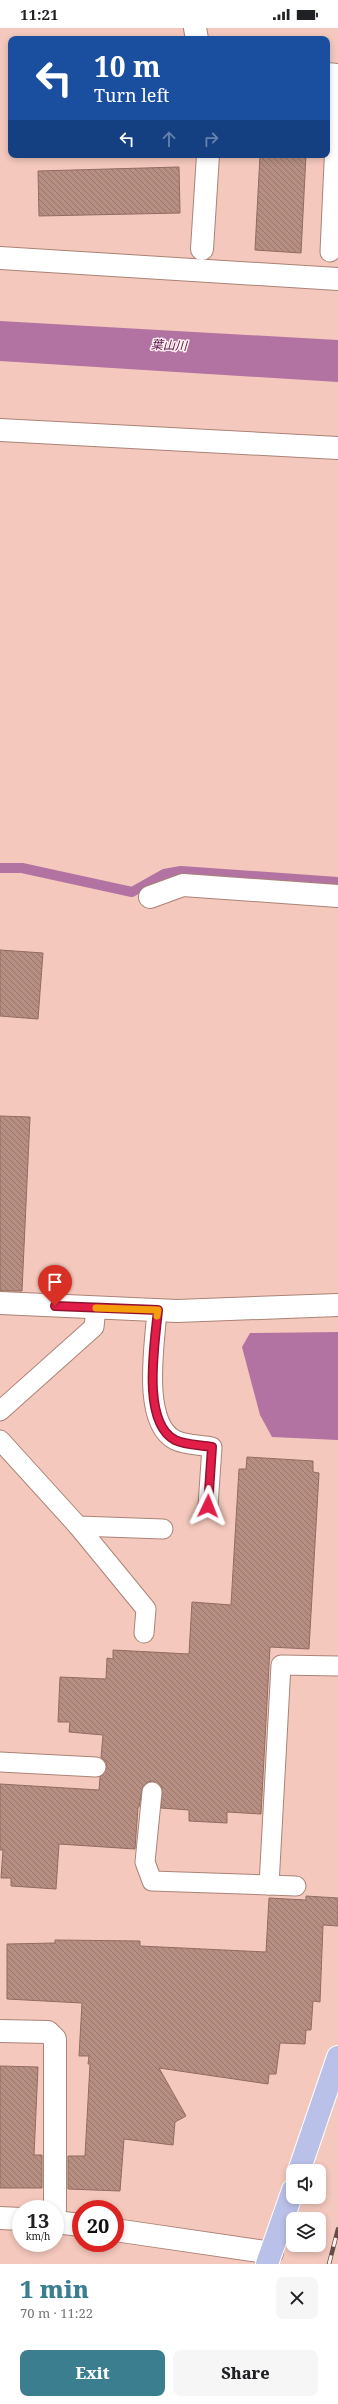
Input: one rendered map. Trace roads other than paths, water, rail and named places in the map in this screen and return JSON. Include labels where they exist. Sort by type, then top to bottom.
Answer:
[{"type":"main road","points":[[302,2164],[338,2057]]},
{"type":"main road","points":[[270,2258],[288,2204]]},
{"type":"street","points":[[202,249],[208,158]]},
{"type":"street","points":[[0,258],[338,279]]},
{"type":"street","points":[[0,430],[338,448]]},
{"type":"street","points":[[150,897],[183,885],[338,896]]},
{"type":"street","points":[[0,1302],[158,1310],[338,1305]]},
{"type":"street","points":[[0,2031],[48,2032],[55,2039],[55,2200]]},
{"type":"street","points":[[0,2218],[12,2219]]},
{"type":"street","points":[[124,2232],[270,2258]]},
{"type":"lane","points":[[330,252],[338,75]]},
{"type":"lane","points":[[0,1411],[94,1327],[96,1308]]},
{"type":"lane","points":[[158,1310],[152,1397],[158,1422],[175,1440],[212,1447],[208,1506]]},
{"type":"lane","points":[[0,1440],[78,1526],[146,1609],[144,1633]]},
{"type":"lane","points":[[78,1526],[163,1529]]},
{"type":"lane","points":[[269,1885],[282,1665],[338,1666]]},
{"type":"lane","points":[[0,1762],[96,1767]]},
{"type":"lane","points":[[152,1792],[145,1862],[152,1881],[296,1886]]},
{"type":"water","name":"葉山川","points":[[0,321],[338,340],[338,382],[0,361]]},
{"type":"water","points":[[338,1332],[338,1440],[272,1437],[260,1415],[242,1347],[250,1333]]},
{"type":"waterway","points":[[0,868],[22,868],[132,892],[164,874],[181,871],[338,882]]},
{"type":"railway","points":[[329,2264],[338,2229]]}]
